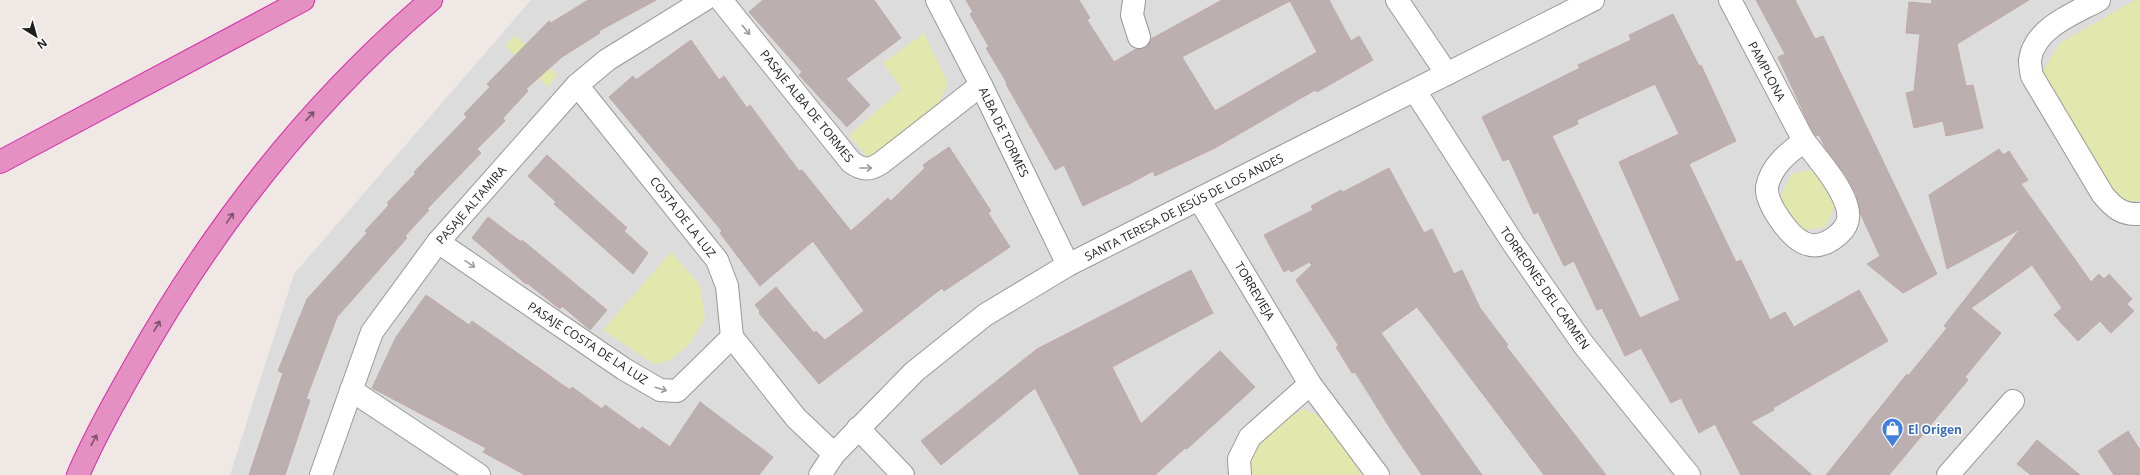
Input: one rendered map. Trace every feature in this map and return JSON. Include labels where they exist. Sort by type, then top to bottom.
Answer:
[{"type":"highway","points":[[0,162],[303,0]]},
{"type":"highway","points":[[78,475],[92,445],[159,322],[200,260],[254,185],[301,126],[341,84],[431,0]]},
{"type":"street","name":"PASAJE ALTAMIRA","points":[[321,475],[372,332],[438,242],[577,85],[607,60],[704,0]]},
{"type":"street","name":"PASAJE ALBA DE TORMES","points":[[721,0],[851,162],[859,168],[866,170],[881,163],[981,85]]},
{"type":"street","name":"ALBA DE TORMES","points":[[937,0],[981,85],[1068,265]]},
{"type":"street","points":[[1138,0],[1132,15],[1139,37]]},
{"type":"street","points":[[1397,0],[1446,74]]},
{"type":"street","name":"SANTA TERESA DE JESÚS DE LOS ANDES","points":[[820,475],[834,454],[914,372],[985,315],[1068,265],[1593,0]]},
{"type":"street","name":"PAMPLONA","points":[[1730,0],[1804,141],[1834,183],[1847,206],[1849,218],[1845,228],[1828,242],[1817,246],[1806,244],[1793,237],[1785,228],[1772,208],[1767,188],[1771,174],[1783,157],[1804,141]]},
{"type":"street","points":[[2099,0],[2062,19],[2044,34],[2036,45],[2030,60],[2032,76],[2103,195],[2116,210],[2127,214],[2140,214]]},
{"type":"street","name":"COSTA DE LA LUZ","points":[[577,85],[717,260],[727,286],[731,306],[732,337]]},
{"type":"street","name":"TORREONES DEL CARMEN","points":[[1414,91],[1513,242],[1583,344],[1689,475]]},
{"type":"street","name":"TORREVIEJA","points":[[1199,199],[1310,384],[1378,475]]},
{"type":"street","name":"PASAJE COSTA DE LA LUZ","points":[[438,242],[624,369],[660,390],[677,391],[732,337]]},
{"type":"street","points":[[732,337],[796,418],[834,454]]},
{"type":"street","points":[[1240,475],[1239,459],[1250,437],[1310,384]]},
{"type":"street","points":[[351,390],[478,475]]},
{"type":"street","points":[[1948,475],[2013,401]]},
{"type":"street","points":[[858,428],[903,475]]},
{"type":"shaded area","points":[[531,0],[2140,0],[2140,475],[230,475],[294,274]]},
{"type":"green space","points":[[2135,0],[2140,0],[2140,201],[2122,202],[2040,76],[2060,43]]},
{"type":"green space","points":[[924,33],[948,83],[935,111],[871,161],[849,135],[902,89],[883,63]]},
{"type":"green space","points":[[515,35],[557,75],[548,87],[505,46]]},
{"type":"green space","points":[[1816,169],[1837,203],[1825,227],[1798,231],[1777,205],[1791,174]]},
{"type":"green space","points":[[671,252],[700,285],[705,318],[690,344],[670,360],[655,365],[603,330]]},
{"type":"green space","points":[[1304,409],[1324,419],[1362,475],[1248,475],[1250,462],[1254,451],[1266,434],[1283,421]]},
{"type":"building","points":[[588,0],[656,0],[599,31],[600,33],[562,57],[526,89],[528,91],[503,118],[505,121],[477,149],[481,153],[427,209],[429,210],[405,236],[407,238],[337,317],[306,399],[310,400],[285,475],[249,475],[283,373],[278,371],[307,299],[367,233],[365,231],[389,205],[387,203],[416,173],[414,172],[467,117],[464,114],[490,87],[487,84],[549,21],[551,23]]},
{"type":"building","points":[[763,0],[874,0],[901,38],[846,79],[870,105],[847,127],[799,75],[802,72],[749,12]]},
{"type":"building","points":[[966,0],[1079,0],[1090,18],[1087,20],[1114,62],[1136,49],[1143,49],[1148,45],[1151,39],[1222,0],[1329,0],[1351,41],[1359,36],[1373,60],[1317,92],[1315,90],[1215,148],[1155,176],[1153,171],[1083,206],[1064,165],[1055,170],[1006,84],[1007,83],[986,48],[989,47],[970,14],[973,12]],"holes":[[[1290,1],[1317,52],[1215,111],[1182,57]]]},
{"type":"building","points":[[1756,0],[1795,0],[1815,39],[1823,36],[1937,274],[1903,293],[1867,264],[1880,256],[1861,215],[1856,194],[1845,174],[1825,147],[1819,135],[1816,136],[1809,124],[1778,57],[1785,54]]},
{"type":"building","points":[[1932,0],[2029,0],[1957,44],[1966,86],[1973,85],[1983,128],[1946,136],[1943,121],[1914,128],[1906,93],[1914,91],[1920,34],[1906,33],[1909,2],[1931,4]]},
{"type":"building","points":[[1673,14],[1699,66],[1701,65],[1736,141],[1689,164],[1736,262],[1741,260],[1770,320],[1785,312],[1794,327],[1859,290],[1888,341],[1773,408],[1774,410],[1751,422],[1812,475],[1741,475],[1715,424],[1699,433],[1681,398],[1671,403],[1641,348],[1625,356],[1602,308],[1597,310],[1574,261],[1564,266],[1538,212],[1534,214],[1509,159],[1503,161],[1482,117],[1580,68],[1578,65],[1631,40],[1629,35]],"holes":[[[1655,84],[1679,134],[1619,162],[1680,300],[1640,318],[1552,136],[1578,124],[1577,120]]]},
{"type":"building","points":[[691,40],[719,80],[724,76],[747,108],[750,105],[799,171],[802,170],[851,231],[888,198],[891,201],[925,168],[923,165],[949,147],[991,211],[988,213],[1010,247],[944,291],[942,288],[819,384],[759,313],[760,311],[755,305],[776,287],[814,333],[816,331],[825,340],[864,311],[813,241],[760,286],[720,233],[722,231],[609,97],[633,76],[636,80]]},
{"type":"building","points":[[1999,149],[2003,155],[2009,151],[2028,180],[2021,184],[2091,282],[2099,274],[2104,279],[2109,274],[2132,299],[2127,304],[2134,311],[2111,333],[2100,321],[2078,341],[2054,315],[2062,308],[2032,265],[1971,308],[2001,333],[1965,377],[1968,380],[1889,475],[1826,475],[1907,374],[1908,376],[1947,328],[1944,326],[2020,229],[1947,269],[1929,195]]},
{"type":"building","points":[[547,155],[627,228],[624,231],[648,253],[633,274],[554,204],[556,202],[528,176]]},
{"type":"building","points":[[1389,168],[1424,233],[1432,229],[1454,274],[1462,270],[1480,308],[1508,345],[1506,346],[1606,475],[1544,475],[1417,307],[1381,333],[1482,475],[1422,475],[1395,436],[1355,372],[1352,373],[1336,347],[1339,346],[1296,280],[1312,265],[1309,262],[1291,272],[1289,269],[1284,272],[1264,235],[1313,210],[1311,206],[1341,190],[1343,192]]},
{"type":"building","points":[[488,217],[521,242],[522,240],[607,310],[590,330],[562,306],[560,309],[527,283],[526,284],[472,238]]},
{"type":"building","points":[[1191,270],[1213,313],[1112,367],[1141,424],[1220,351],[1255,387],[1187,449],[1185,448],[1155,475],[1080,475],[1035,388],[941,465],[921,441],[1037,349]]},
{"type":"building","points":[[426,295],[469,325],[472,321],[570,390],[572,387],[602,409],[605,405],[640,430],[642,427],[670,447],[700,402],[773,457],[759,475],[525,475],[483,452],[486,448],[372,388],[396,337]]},
{"type":"building","points":[[2128,431],[2140,450],[2140,475],[2114,475],[2098,451]]},
{"type":"building","points":[[2037,440],[2080,475],[2031,475],[2017,464]]},
{"type":"place","name":"El Origen","points":[[1893,448]]}]
